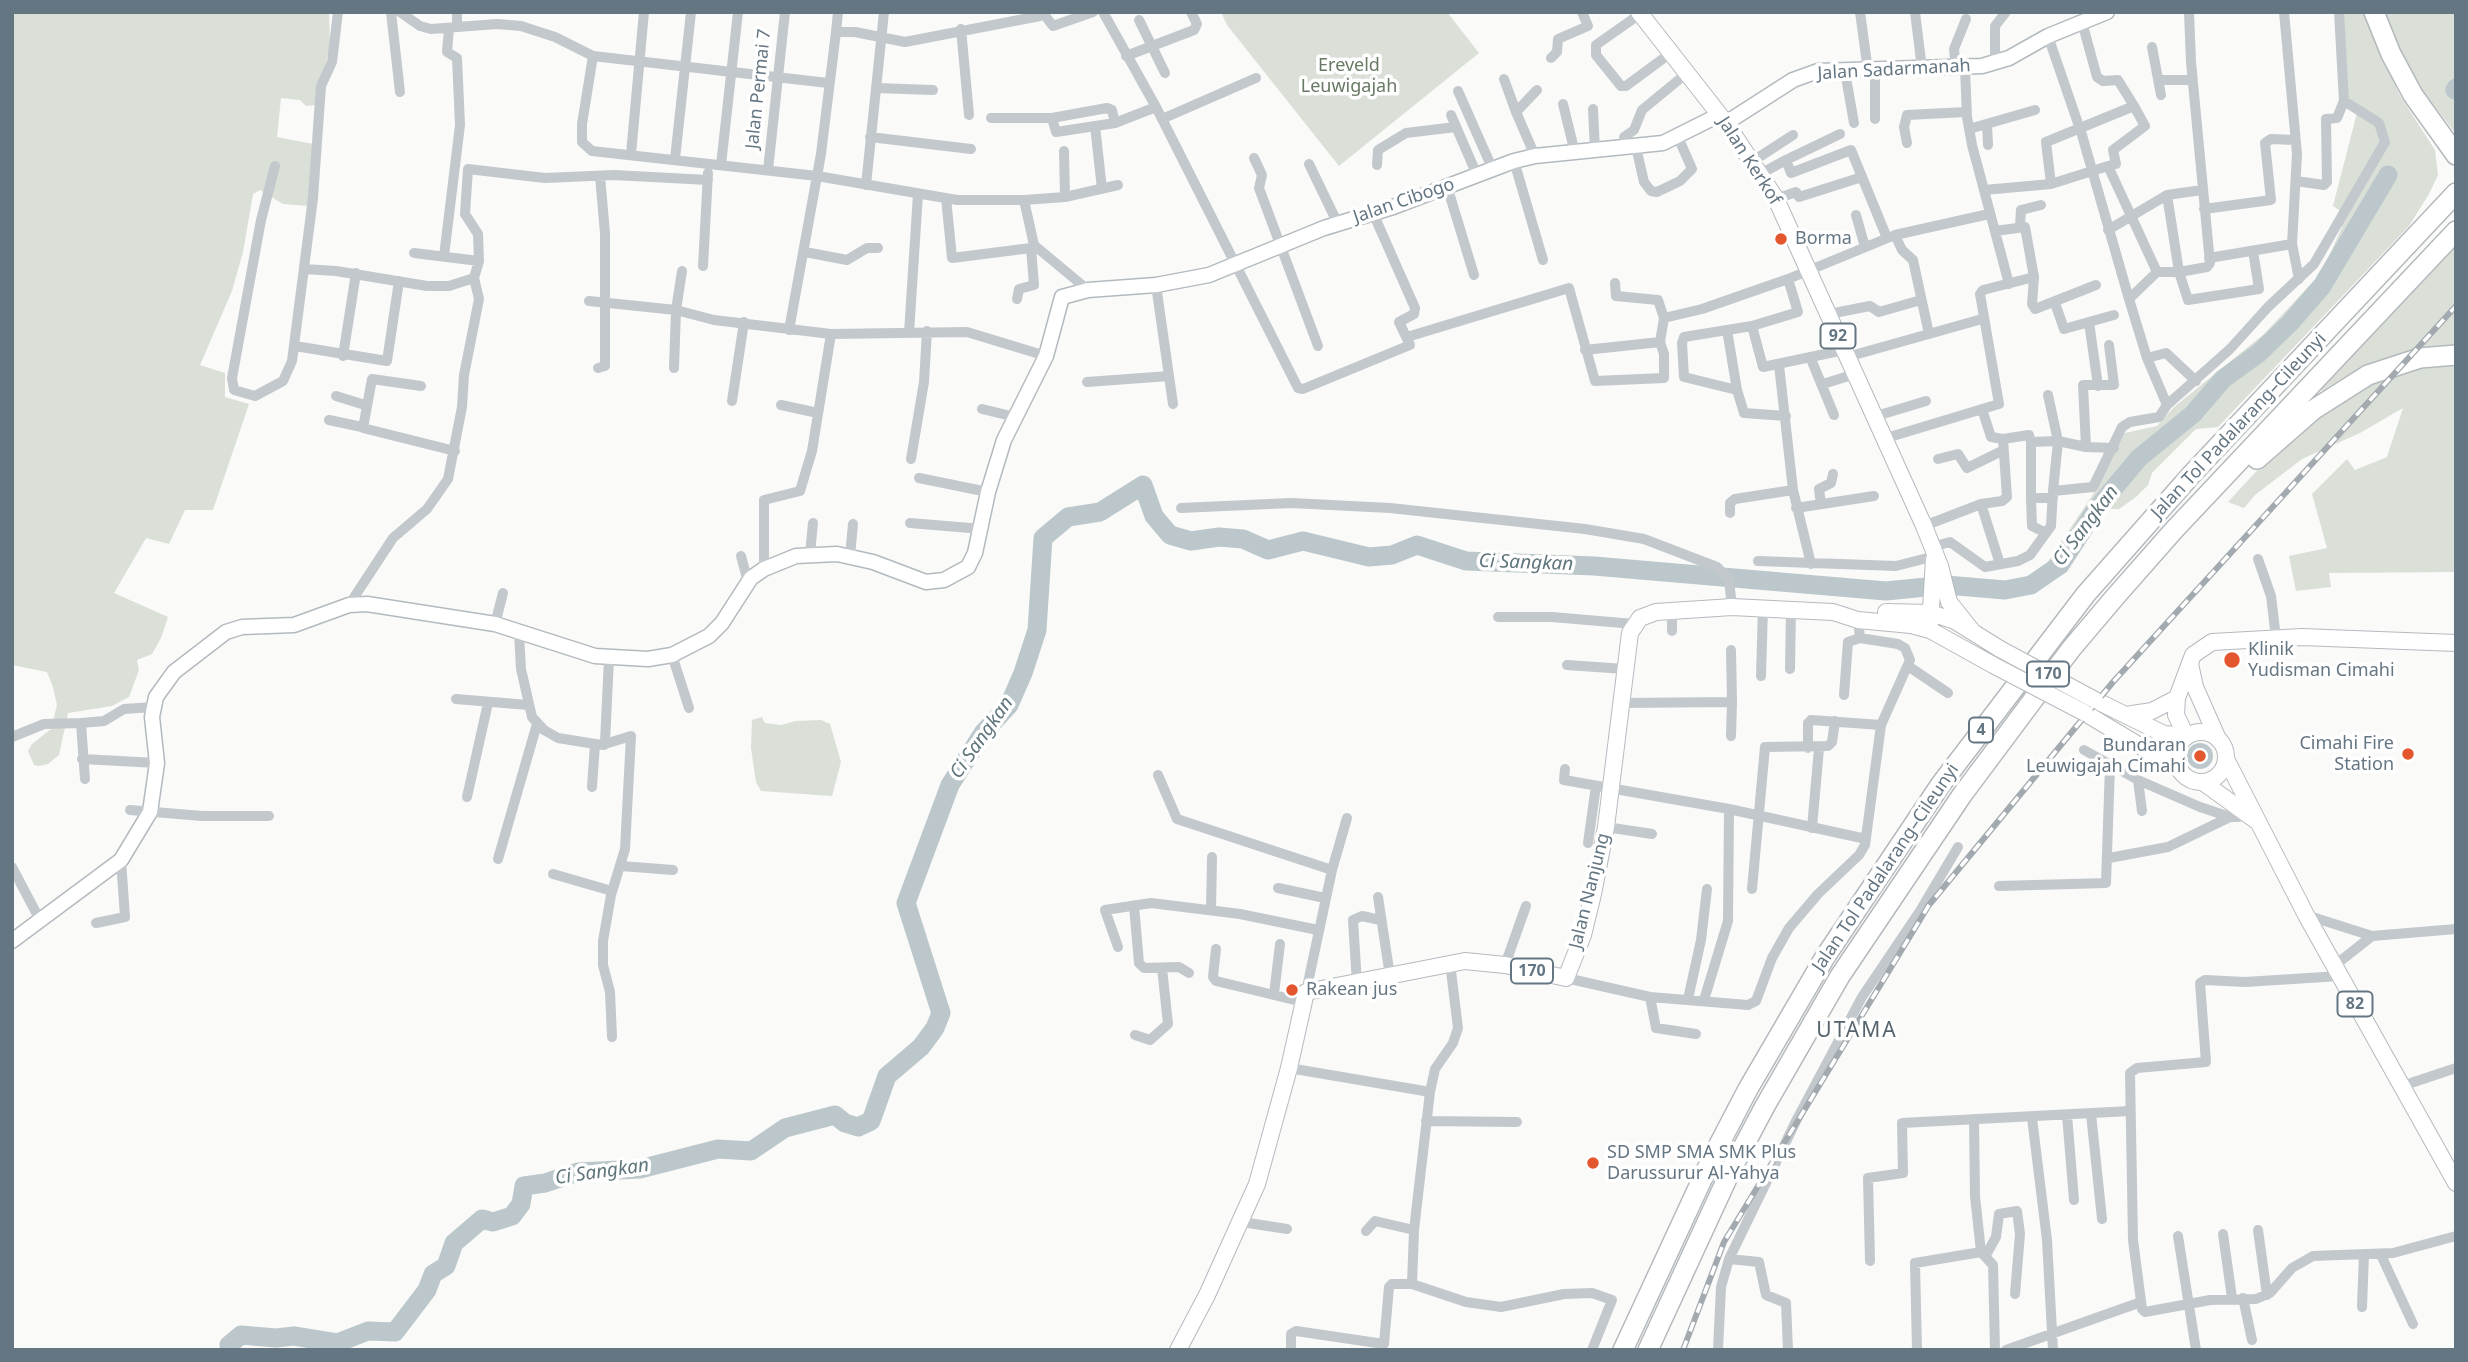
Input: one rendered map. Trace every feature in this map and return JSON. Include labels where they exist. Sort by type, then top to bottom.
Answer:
[{"type":"highway","points":[[2374,12],[2391,54],[2413,96],[2452,149]]},
{"type":"highway","name":"Jalan Tol Padalarang–Cileunyi","points":[[1623,1350],[1711,1160],[1755,1077],[1825,957],[1941,784],[2086,594],[2192,474],[2456,192]]},
{"type":"highway","name":"Jalan Tol Padalarang–Cileunyi","points":[[1648,1350],[1731,1170],[1840,976],[1962,795],[2071,649],[2174,530],[2456,231]]},
{"type":"highway","points":[[2174,530],[2313,410],[2347,386],[2368,375],[2420,358],[2456,355]]},
{"type":"main road","name":"Jalan Kerkof","points":[[1639,13],[1672,52],[1758,167],[1810,269],[1873,417],[1924,526],[1935,559],[1939,594],[1930,622]]},
{"type":"main road","points":[[1939,594],[1973,632]]},
{"type":"main road","name":"170","points":[[1634,624],[1648,614],[1732,607],[1791,609],[1911,625],[1955,621],[2000,649],[2164,734],[2186,736],[2207,733],[2218,739]]},
{"type":"main road","name":"170","points":[[1930,622],[1993,665],[2085,713],[2180,770],[2190,780],[2204,783]]},
{"type":"main road","name":"Jalan Nanjung","points":[[1566,978],[1583,935],[1606,827],[1604,788],[1630,633],[1634,624]]},
{"type":"main road","points":[[2180,770],[2178,749],[2186,736],[2176,715],[2177,698],[2193,655],[2212,642],[2368,637],[2456,643]]},
{"type":"main road","points":[[2190,664],[2195,687],[2226,759],[2219,775],[2204,783],[2236,816],[2258,822]]},
{"type":"main road","points":[[2123,715],[2152,711],[2177,698]]},
{"type":"main road","name":"82","points":[[2226,759],[2306,915],[2456,1183]]},
{"type":"main road","name":"170","points":[[1304,997],[1450,963],[1485,961],[1566,978]]},
{"type":"main road","points":[[1178,1350],[1242,1222],[1257,1184],[1289,1069],[1304,997]]},
{"type":"street","points":[[275,166],[261,220],[233,368],[234,390],[255,396],[283,381],[289,373],[295,346],[313,198],[321,86],[332,62],[338,12]]},
{"type":"street","points":[[391,12],[400,92]]},
{"type":"street","points":[[400,12],[421,26],[521,26],[555,37],[593,56],[778,75],[828,83]]},
{"type":"street","points":[[444,256],[460,125],[457,58],[447,52],[457,12]]},
{"type":"street","points":[[631,154],[644,12]]},
{"type":"street","points":[[675,159],[691,12]]},
{"type":"street","points":[[721,165],[738,12]]},
{"type":"street","name":"Jalan Permai 7","points":[[768,170],[785,12]]},
{"type":"street","points":[[789,330],[806,252],[838,12]]},
{"type":"street","points":[[866,186],[884,12]]},
{"type":"street","points":[[836,32],[855,32],[905,43],[1044,13],[1053,26],[1093,12]]},
{"type":"street","points":[[1102,12],[1163,119],[1298,388],[1303,389],[1409,346],[1399,321],[1414,314],[1415,308],[1373,213]]},
{"type":"street","points":[[1126,56],[1194,30],[1197,24],[1191,12]]},
{"type":"street","points":[[1551,58],[1557,52],[1558,39],[1588,26],[1582,12]]},
{"type":"street","points":[[1860,12],[1872,72],[1875,119]]},
{"type":"street","points":[[1915,12],[1922,69]]},
{"type":"street","points":[[1995,63],[1995,26],[2006,12]]},
{"type":"street","points":[[2129,299],[2157,272],[2179,272],[2207,267],[2209,258],[2192,80],[2189,12]]},
{"type":"street","points":[[2284,12],[2295,140],[2296,181],[2292,244],[2299,279]]},
{"type":"street","points":[[2296,181],[2324,185],[2327,182],[2326,119],[2337,118],[2344,101],[2339,12]]},
{"type":"street","points":[[1639,13],[1596,46],[1596,55],[1621,86],[1626,86],[1672,52]]},
{"type":"street","points":[[1984,190],[2051,184],[2116,164],[2113,150],[2145,126],[2118,80],[2103,81],[2097,76],[2094,16]]},
{"type":"street","name":"Jalan Sadarmanah","points":[[1723,119],[1793,80],[1818,71],[1960,69],[1995,63],[2094,16]]},
{"type":"street","points":[[1966,19],[1954,49],[1960,69],[1969,129],[2009,284]]},
{"type":"street","points":[[1139,20],[1166,73]]},
{"type":"street","points":[[961,29],[969,115]]},
{"type":"street","points":[[2048,36],[2080,127],[2147,358],[2167,405]]},
{"type":"street","points":[[2152,47],[2161,95]]},
{"type":"street","points":[[593,56],[582,142],[592,150],[817,176],[946,198],[1024,200],[1065,197],[1118,185]]},
{"type":"street","points":[[1845,72],[1854,123]]},
{"type":"street","points":[[1624,137],[1634,130],[1642,110],[1687,73]]},
{"type":"street","points":[[1163,119],[1256,78]]},
{"type":"street","points":[[1504,79],[1535,156]]},
{"type":"street","points":[[2158,80],[2192,80]]},
{"type":"street","points":[[876,88],[933,90]]},
{"type":"street","points":[[1516,112],[1536,90]]},
{"type":"street","points":[[1458,91],[1493,170]]},
{"type":"street","points":[[2031,498],[2093,487],[2125,424],[2156,419],[2167,405],[2230,349],[2323,252],[2385,142],[2379,123],[2344,101]]},
{"type":"street","points":[[1563,104],[1575,153]]},
{"type":"street","points":[[2051,184],[2046,142],[2134,106]]},
{"type":"street","points":[[1052,118],[1056,132],[1115,123],[1156,107]]},
{"type":"street","points":[[991,118],[1052,118],[1107,108],[1112,110],[1115,123]]},
{"type":"street","points":[[1593,109],[1595,151]]},
{"type":"street","points":[[1969,129],[2035,110]]},
{"type":"street","points":[[1907,143],[1904,127],[1907,115],[1966,112]]},
{"type":"street","points":[[1451,115],[1477,175]]},
{"type":"street","name":"Jalan Cibogo","points":[[1088,290],[1156,285],[1236,266],[1279,246],[1514,161],[1535,156],[1663,143],[1723,119]]},
{"type":"street","points":[[1987,124],[1988,145]]},
{"type":"street","points":[[1094,126],[1102,189]]},
{"type":"street","points":[[1377,166],[1378,150],[1406,133],[1456,127]]},
{"type":"street","points":[[1758,167],[1786,160],[1840,134]]},
{"type":"street","points":[[1758,167],[1793,135]]},
{"type":"street","points":[[870,137],[971,149]]},
{"type":"street","points":[[1636,147],[1644,182],[1651,191],[1657,192],[1681,181],[1692,169],[1678,137]]},
{"type":"street","points":[[2204,209],[2271,200],[2265,143],[2271,139],[2295,140]]},
{"type":"street","points":[[1786,160],[1793,174],[1851,150],[1891,237],[1912,258],[1929,334]]},
{"type":"street","points":[[1064,151],[1065,197]]},
{"type":"street","points":[[1254,158],[1262,173],[1259,188],[1318,346]]},
{"type":"street","points":[[1514,161],[1543,260]]},
{"type":"street","points":[[703,265],[709,163]]},
{"type":"street","points":[[1309,164],[1338,224]]},
{"type":"street","points":[[2108,166],[2133,215],[2157,272]]},
{"type":"street","points":[[349,604],[393,538],[427,509],[443,488],[456,451],[464,375],[479,307],[474,278],[479,261],[477,230],[465,215],[468,169],[551,178],[600,176],[708,180]]},
{"type":"street","points":[[598,368],[605,366],[605,233],[600,176]]},
{"type":"street","points":[[1776,199],[1796,191],[1799,197],[1862,177]]},
{"type":"street","points":[[1447,186],[1474,275]]},
{"type":"street","points":[[2108,230],[2167,195],[2202,190]]},
{"type":"street","points":[[909,333],[918,194]]},
{"type":"street","points":[[2167,195],[2179,272],[2188,300],[2259,289]]},
{"type":"street","points":[[946,198],[952,258],[1033,246],[1088,290]]},
{"type":"street","points":[[1017,299],[1019,289],[1034,285],[1033,246],[1024,200]]},
{"type":"street","points":[[2020,226],[2021,210],[2041,205]]},
{"type":"street","points":[[1664,318],[1702,309],[1788,279],[1891,237],[1989,214]]},
{"type":"street","points":[[1856,215],[1865,247]]},
{"type":"street","points":[[1995,231],[2020,226],[2026,228],[2036,250],[2033,307],[2055,303],[2096,285]]},
{"type":"street","points":[[2209,258],[2292,244]]},
{"type":"street","points":[[806,252],[846,260],[867,248],[878,248]]},
{"type":"street","points":[[2253,251],[2259,289],[2268,307]]},
{"type":"street","points":[[414,253],[479,261]]},
{"type":"street","points":[[304,270],[449,286],[474,278]]},
{"type":"street","points":[[674,368],[676,310],[682,271]]},
{"type":"street","points":[[343,356],[356,274]]},
{"type":"street","points":[[1883,439],[1997,406],[1999,401],[1982,319],[1981,292],[2034,277]]},
{"type":"street","points":[[1684,377],[1682,339],[1752,326],[1798,312],[1788,279]]},
{"type":"street","points":[[295,346],[383,362],[388,358],[399,281]]},
{"type":"street","points":[[1615,283],[1616,296],[1658,300],[1664,318],[1660,342],[1664,354],[1664,378]]},
{"type":"street","points":[[1156,285],[1173,404]]},
{"type":"street","points":[[1407,337],[1569,288],[1595,381],[1684,377],[1737,390]]},
{"type":"street","points":[[12,941],[121,860],[150,812],[157,763],[152,708],[161,687],[174,672],[226,632],[242,627],[294,625],[349,604],[380,605],[495,624],[608,658],[672,655],[717,631],[748,582],[764,569],[810,553],[850,556],[926,582],[944,580],[962,571],[971,562],[982,529],[988,492],[1004,440],[1046,356],[1059,299],[1088,290]]},
{"type":"street","points":[[1829,314],[1870,306],[1879,312],[1921,300]]},
{"type":"street","points":[[589,301],[676,310],[714,320],[831,334],[888,336],[927,331],[989,337],[1046,356]]},
{"type":"street","points":[[2055,303],[2064,328],[2113,315]]},
{"type":"street","points":[[1752,326],[1763,367],[1846,354],[1982,319]]},
{"type":"street","points":[[732,401],[744,322]]},
{"type":"street","points":[[2089,322],[2098,386]]},
{"type":"street","points":[[1727,330],[1737,390],[1744,413],[1786,416]]},
{"type":"street","points":[[911,459],[924,382],[927,331]]},
{"type":"street","points":[[764,569],[764,500],[800,492],[809,463],[831,334]]},
{"type":"street","points":[[1585,350],[1660,342]]},
{"type":"street","points":[[2086,447],[2083,385],[2115,383],[2109,345]]},
{"type":"street","points":[[2147,358],[2166,353],[2196,381]]},
{"type":"street","points":[[1811,359],[1834,415]]},
{"type":"street","points":[[1779,365],[1796,509],[1811,564]]},
{"type":"street","points":[[1823,384],[1855,374]]},
{"type":"street","points":[[1087,382],[1169,376]]},
{"type":"street","points":[[362,427],[373,379],[421,386]]},
{"type":"street","points":[[1758,562],[1896,566],[1935,559],[1950,542],[1982,566],[2030,555],[2053,520],[2058,441],[2048,395]]},
{"type":"street","points":[[336,396],[365,405]]},
{"type":"street","points":[[1873,417],[1926,401]]},
{"type":"street","points":[[781,405],[818,414]]},
{"type":"street","points":[[982,409],[1015,417]]},
{"type":"street","points":[[1982,409],[1991,437],[2003,439],[2029,435],[2032,526],[2046,533]]},
{"type":"street","points":[[330,420],[456,451]]},
{"type":"street","points":[[1924,526],[1981,503],[2006,499],[2003,439]]},
{"type":"street","points":[[2031,442],[2058,441],[2086,447],[2113,448]]},
{"type":"street","points":[[1938,459],[1958,454],[1967,468],[2002,451]]},
{"type":"street","points":[[1821,504],[1819,488],[1831,483],[1833,474]]},
{"type":"street","points":[[919,478],[988,492]]},
{"type":"street","points":[[1730,513],[1730,503],[1735,499],[1793,490]]},
{"type":"street","points":[[1796,509],[1874,496]]},
{"type":"street","points":[[1181,508],[1291,503],[1449,513],[1644,539],[1717,567],[1731,586],[1732,607]]},
{"type":"street","points":[[1981,503],[2000,564]]},
{"type":"street","points":[[810,553],[813,523]]},
{"type":"street","points":[[909,523],[982,529]]},
{"type":"street","points":[[850,556],[853,524]]},
{"type":"street","points":[[741,556],[748,582]]},
{"type":"street","points":[[2258,559],[2271,596],[2276,638]]},
{"type":"street","points":[[495,624],[503,593]]},
{"type":"street","points":[[1761,676],[1763,608]]},
{"type":"street","points":[[1790,669],[1791,609]]},
{"type":"street","points":[[1672,611],[1672,631]]},
{"type":"street","points":[[1498,617],[1552,617],[1634,624]]},
{"type":"street","points":[[1852,617],[1860,638]]},
{"type":"street","points":[[519,633],[521,668],[528,705],[537,724],[558,738],[602,741],[631,736],[626,839],[621,866],[612,891],[603,942],[603,965],[610,992],[612,1037]]},
{"type":"street","points":[[1566,978],[1650,997],[1748,1005],[1756,1002],[1772,958],[1789,928],[1818,894],[1859,855],[1866,839],[1881,725],[1908,666],[1909,654],[1898,644],[1860,638],[1848,640],[1844,695]]},
{"type":"street","points":[[1731,650],[1731,736]]},
{"type":"street","points":[[672,655],[689,708]]},
{"type":"street","points":[[592,787],[602,741],[608,658]]},
{"type":"street","points":[[1567,665],[1625,669]]},
{"type":"street","points":[[1908,666],[1948,693]]},
{"type":"street","points":[[456,699],[528,705]]},
{"type":"street","points":[[1620,703],[1732,702]]},
{"type":"street","points":[[467,797],[488,703]]},
{"type":"street","points":[[12,737],[44,724],[104,721],[124,709],[152,708]]},
{"type":"street","points":[[1812,828],[1813,748],[1810,720],[1881,725]]},
{"type":"street","points":[[1752,889],[1765,747],[1813,748],[1832,742],[1835,720]]},
{"type":"street","points":[[81,723],[85,779]]},
{"type":"street","points":[[498,859],[537,724]]},
{"type":"street","points":[[2084,750],[2138,780],[2236,816]]},
{"type":"street","points":[[82,759],[157,763]]},
{"type":"street","points":[[1999,886],[2104,884],[2107,881],[2110,766]]},
{"type":"street","points":[[1565,769],[1564,780],[1729,809],[1866,839]]},
{"type":"street","points":[[1158,775],[1177,819],[1332,870]]},
{"type":"street","points":[[2138,780],[2142,811]]},
{"type":"street","points":[[1588,843],[1604,788]]},
{"type":"street","points":[[1704,1000],[1728,920],[1729,809]]},
{"type":"street","points":[[130,810],[216,817],[269,816]]},
{"type":"street","points":[[2109,858],[2168,847],[2236,816]]},
{"type":"street","points":[[1216,949],[1213,979],[1274,994],[1304,997],[1325,898],[1348,818]]},
{"type":"street","points":[[1606,827],[1652,834]]},
{"type":"street","points":[[1718,1350],[1721,1287],[1729,1259],[1797,1119],[1862,997],[1920,911],[1958,847]]},
{"type":"street","points":[[1211,911],[1212,857]]},
{"type":"street","points":[[96,923],[125,917],[121,860]]},
{"type":"street","points":[[621,866],[673,870]]},
{"type":"street","points":[[12,867],[41,922]]},
{"type":"street","points":[[553,874],[612,891]]},
{"type":"street","points":[[1278,888],[1325,898]]},
{"type":"street","points":[[1688,999],[1701,940],[1707,889]]},
{"type":"street","points":[[1378,897],[1390,976]]},
{"type":"street","points":[[1118,947],[1105,910],[1151,903],[1318,930]]},
{"type":"street","points":[[1135,906],[1139,962],[1144,968],[1179,967],[1189,973]]},
{"type":"street","points":[[1505,965],[1526,906]]},
{"type":"street","points":[[2306,915],[2372,936],[2456,929]]},
{"type":"street","points":[[1357,984],[1353,920],[1359,916],[1381,920]]},
{"type":"street","points":[[2372,936],[2337,971],[2282,981],[2202,981],[2206,1062],[2131,1071],[2133,1240],[2141,1302],[2145,1312],[2188,1303],[2256,1299],[2267,1295],[2292,1268],[2306,1259],[2325,1254],[2381,1255],[2456,1236]]},
{"type":"street","points":[[1274,994],[1280,944]]},
{"type":"street","points":[[1412,1284],[1414,1230],[1430,1092],[1435,1069],[1453,1043],[1458,1028],[1450,963]]},
{"type":"street","points":[[1135,1035],[1150,1040],[1168,1024],[1162,968]]},
{"type":"street","points":[[1650,997],[1656,1028],[1696,1034]]},
{"type":"street","points":[[2402,1086],[2456,1068]]},
{"type":"street","points":[[1289,1069],[1430,1092]]},
{"type":"street","points":[[1870,1261],[1868,1178],[1903,1173],[1901,1124],[2130,1111]]},
{"type":"street","points":[[2091,1114],[2102,1219]]},
{"type":"street","points":[[2067,1115],[2074,1200]]},
{"type":"street","points":[[2032,1118],[2047,1240],[2053,1350]]},
{"type":"street","points":[[1974,1119],[1975,1196],[1983,1253],[1993,1265],[1995,1350]]},
{"type":"street","points":[[1426,1121],[1517,1122]]},
{"type":"street","points":[[1917,1350],[1916,1262],[1983,1253],[1996,1234],[1999,1214],[2017,1212],[2020,1234],[2015,1294]]},
{"type":"street","points":[[1366,1231],[1375,1221],[1414,1230]]},
{"type":"street","points":[[1242,1222],[1287,1229]]},
{"type":"street","points":[[2258,1230],[2267,1295]]},
{"type":"street","points":[[2222,1234],[2238,1298],[2252,1339]]},
{"type":"street","points":[[2178,1236],[2196,1350]]},
{"type":"street","points":[[2362,1307],[2364,1254]]},
{"type":"street","points":[[2381,1255],[2413,1324]]},
{"type":"street","points":[[1729,1259],[1759,1262],[1765,1293],[1786,1303],[1788,1350]]},
{"type":"street","points":[[1291,1350],[1291,1334],[1296,1331],[1384,1344],[1388,1287],[1392,1284],[1412,1284],[1465,1302],[1501,1307],[1564,1294],[1592,1293],[1612,1300],[1592,1350]]},
{"type":"street","points":[[2006,1350],[2141,1302]]},
{"type":"green space","points":[[12,12],[329,12],[330,46],[316,105],[306,106],[300,100],[281,98],[277,137],[313,144],[309,206],[283,204],[260,190],[253,194],[243,252],[232,291],[200,365],[225,373],[225,397],[249,404],[213,510],[185,510],[169,544],[146,538],[114,593],[168,617],[161,638],[152,654],[137,660],[139,670],[129,697],[112,706],[68,713],[59,755],[48,764],[39,766],[34,765],[28,751],[32,744],[51,729],[57,705],[53,687],[47,672],[12,665]]},
{"type":"green space","name":"Ereveld Leuwigajah","points":[[1221,12],[1447,12],[1479,53],[1339,166],[1227,25]]},
{"type":"green space","points":[[2342,12],[2364,12],[2399,94],[2435,150],[2438,175],[2429,194],[2409,226],[2218,427],[2196,429],[2152,473],[2148,485],[2119,509],[2111,509],[2096,502],[2060,560],[2041,572],[2092,496],[2125,433],[2157,426],[2174,407],[2264,334],[2322,272],[2342,227],[2339,210],[2333,206],[2359,105],[2348,100]]},
{"type":"green space","points":[[2385,12],[2456,12],[2456,134],[2423,91],[2395,40]]},
{"type":"green space","points":[[2456,244],[2456,349],[2380,362],[2346,376],[2322,391],[2319,388]]},
{"type":"green space","points":[[2456,363],[2456,572],[2329,573],[2331,587],[2296,591],[2289,556],[2327,548],[2312,494],[2347,459],[2355,470],[2387,457],[2403,408],[2360,433],[2302,459],[2255,495],[2244,508],[2228,502],[2274,452],[2304,427],[2376,381],[2429,364]]},
{"type":"green space","points":[[762,717],[765,723],[781,725],[796,721],[821,720],[830,724],[841,762],[832,796],[761,791],[756,782],[751,748],[752,720]]},
{"type":"shaded area","points":[[2200,743],[2209,747],[2213,756],[2209,765],[2200,769],[2191,765],[2187,756],[2191,747]]},
{"type":"waterway","name":"Ci Sangkan","points":[[230,1350],[229,1345],[241,1335],[276,1338],[294,1336],[337,1343],[368,1331],[395,1332],[427,1290],[433,1274],[446,1266],[454,1243],[482,1219],[493,1222],[512,1216],[521,1204],[524,1186],[545,1183],[578,1172],[640,1169],[718,1149],[751,1151],[785,1128],[835,1115],[845,1123],[858,1127],[871,1121],[887,1076],[921,1047],[935,1028],[941,1013],[906,903],[950,785],[983,733],[1009,705],[1023,673],[1037,630],[1043,538],[1068,517],[1100,512],[1143,485],[1154,516],[1170,535],[1191,541],[1219,537],[1243,539],[1268,550],[1303,541],[1369,557],[1392,555],[1417,545],[1466,561],[1594,566],[1886,591],[1946,585],[2005,590],[2031,585],[2060,565],[2097,508],[2139,458],[2193,414],[2223,379],[2259,353],[2290,323],[2322,286],[2388,175]]},
{"type":"railway","points":[[1683,1350],[1724,1242],[1929,905],[2113,682],[2456,306]]},
{"type":"place","name":"Borma","points":[[1781,239]]},
{"type":"place","name":"Klinik Yudisman Cimahi","points":[[2232,660]]},
{"type":"place","name":"Cimahi Fire Station","points":[[2408,754]]},
{"type":"place","name":"Bundaran Leuwigajah Cimahi","points":[[2200,756]]},
{"type":"place","name":"Rakean jus","points":[[1292,990]]},
{"type":"place","name":"SD SMP SMA SMK Plus Darussurur Al-Yahya","points":[[1593,1163]]},
{"type":"district","name":"UTAMA","points":[[1857,1031]]}]
